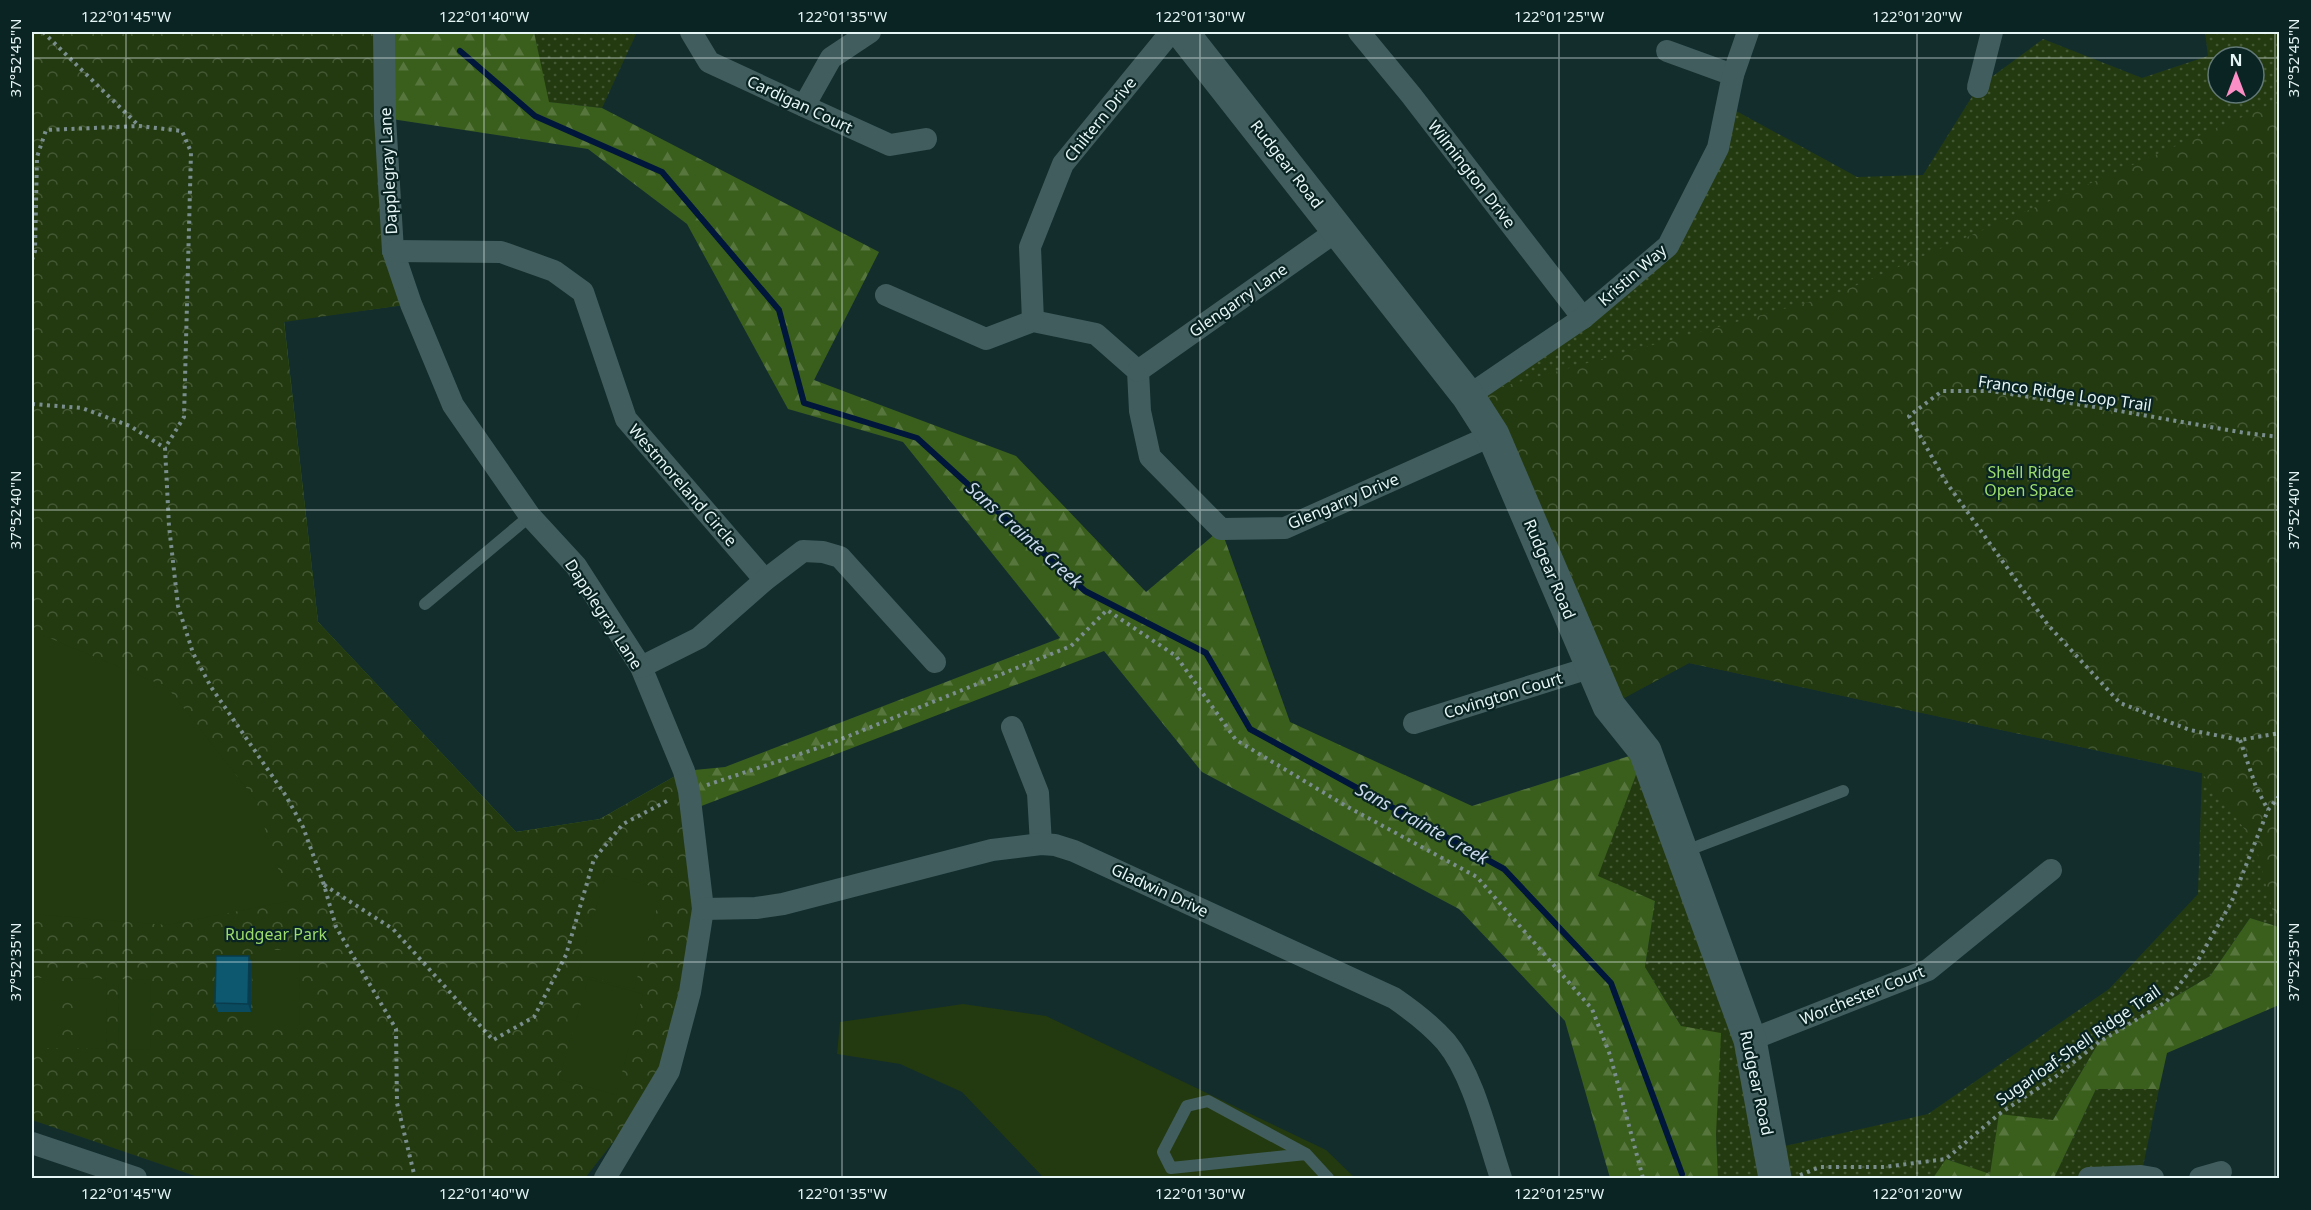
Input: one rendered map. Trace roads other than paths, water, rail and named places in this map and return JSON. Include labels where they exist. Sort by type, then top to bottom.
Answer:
[{"type":"street","name":"Dapplegray Lane","points":[[384,32],[385,118],[393,251],[411,304],[453,405],[530,516],[576,566],[640,667],[684,771],[688,791],[703,909],[690,992],[669,1071],[605,1179]]},
{"type":"street","name":"Cardigan Court","points":[[691,32],[710,62],[890,146],[926,139]]},
{"type":"street","points":[[804,106],[831,58],[870,32]]},
{"type":"street","name":"Chiltern Drive","points":[[1033,321],[1030,247],[1062,164],[1172,32]]},
{"type":"street","name":"Rudgear Road","points":[[1182,32],[1468,396],[1493,435],[1609,706],[1645,751],[1750,1040],[1787,1177]]},
{"type":"street","name":"Wilmington Drive","points":[[1359,32],[1412,95],[1583,318]]},
{"type":"street","name":"Kristin Way","points":[[1468,396],[1583,318],[1668,246],[1718,148],[1733,75],[1748,32]]},
{"type":"street","points":[[1978,87],[1992,32]]},
{"type":"street","points":[[1667,51],[1733,75]]},
{"type":"street","name":"Glengarry Lane","points":[[1138,371],[1338,230]]},
{"type":"street","name":"Westmoreland Circle","points":[[393,251],[501,252],[554,271],[583,292],[626,419],[765,580]]},
{"type":"street","points":[[886,296],[986,339],[1033,321],[1096,334],[1138,371]]},
{"type":"street","name":"Glengarry Drive","points":[[1138,371],[1140,411],[1150,456],[1221,529],[1285,528],[1493,435]]},
{"type":"street","points":[[640,667],[699,638],[802,551],[823,552],[840,557],[935,662]]},
{"type":"street","name":"Covington Court","points":[[1414,723],[1592,667]]},
{"type":"street","points":[[1012,727],[1038,793],[1041,844]]},
{"type":"street","name":"Gladwin Drive","points":[[703,909],[756,909],[783,904],[992,850],[1041,844],[1074,850],[1394,998],[1416,1013],[1448,1044],[1459,1061],[1469,1082],[1501,1179]]},
{"type":"street","name":"Worchester Court","points":[[1750,1040],[1928,970],[2050,870]]},
{"type":"street","points":[[32,1143],[94,1171],[136,1179]]},
{"type":"street","points":[[2089,1179],[2141,1176],[2153,1179]]},
{"type":"lane","points":[[425,604],[530,516]]},
{"type":"lane","points":[[1682,852],[1843,791]]},
{"type":"lane","points":[[1306,1154],[1171,1168],[1163,1152],[1187,1106],[1208,1101],[1306,1154],[1328,1179]]},
{"type":"waterway","name":"Sans Crainte Creek","points":[[460,51],[535,116],[662,172],[779,310],[804,403],[917,438],[1085,591],[1206,653],[1250,729],[1504,869],[1611,983],[1682,1174]]},
{"type":"park label","name":"Shell Ridge Open Space","points":[[2029,481]]},
{"type":"park label","name":"Rudgear Park","points":[[276,934]]}]
